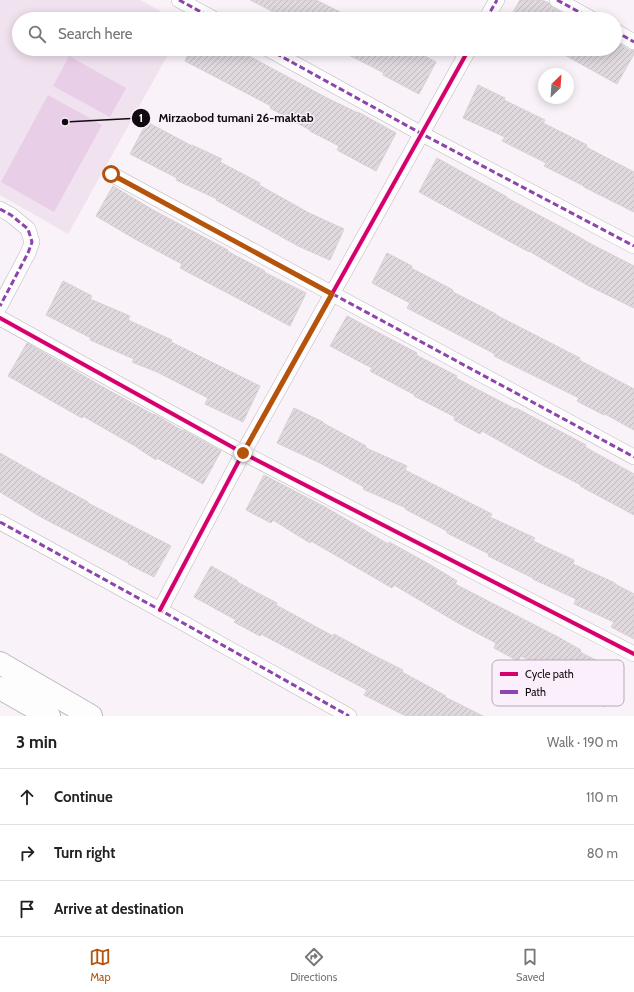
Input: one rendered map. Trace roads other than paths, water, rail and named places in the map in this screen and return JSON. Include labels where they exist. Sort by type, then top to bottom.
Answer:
[{"type":"main road","points":[[0,663],[91,716]]},
{"type":"main road","points":[[0,688],[49,716]]},
{"type":"street","points":[[179,0],[201,12]]},
{"type":"street","points":[[490,12],[497,0]]},
{"type":"street","points":[[557,0],[579,12]]},
{"type":"street","points":[[622,35],[634,42]]},
{"type":"street","points":[[281,56],[422,134],[634,246]]},
{"type":"street","points":[[160,610],[243,453],[465,56]]},
{"type":"street","points":[[111,174],[634,457]]},
{"type":"street","points":[[0,209],[12,215],[28,229],[32,242],[0,306]]},
{"type":"street","points":[[0,318],[243,453],[634,654]]},
{"type":"street","points":[[0,522],[349,716]]},
{"type":"place","name":"Mirzaobod tumani 26-maktab","points":[[65,122]]}]
